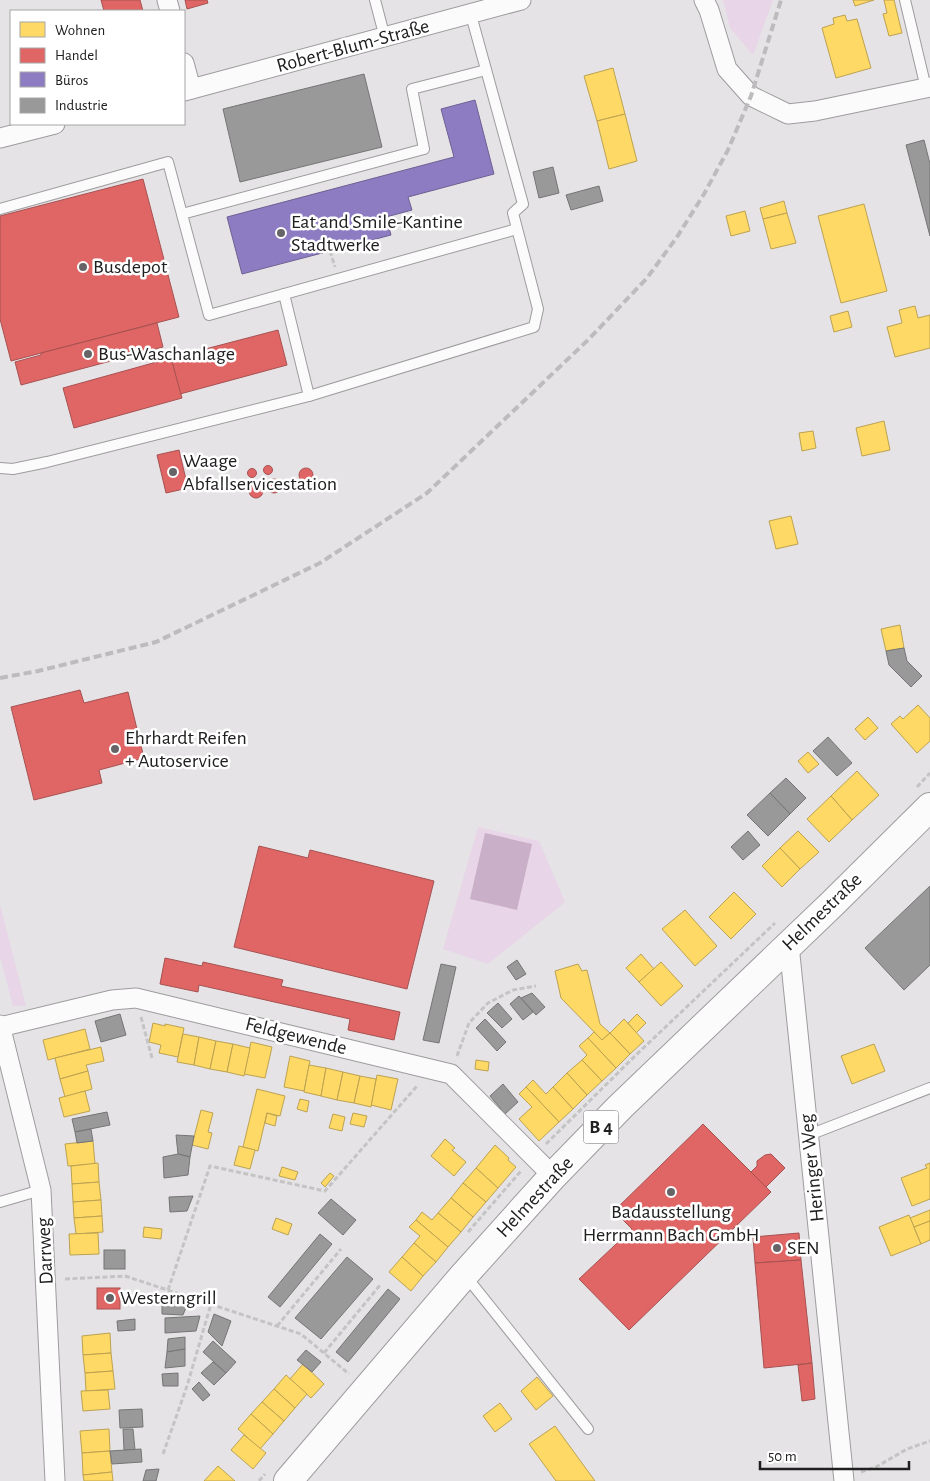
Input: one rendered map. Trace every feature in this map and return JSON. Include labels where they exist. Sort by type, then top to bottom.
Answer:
[{"type":"main road","name":"Helmestraße","points":[[288,1481],[464,1275],[553,1176],[620,1107],[930,807]]},
{"type":"street","name":"Robert-Blum-Straße","points":[[187,90],[521,0]]},
{"type":"street","points":[[704,0],[709,10],[727,69],[751,96],[788,114],[929,92]]},
{"type":"street","points":[[185,72],[187,90]]},
{"type":"street","points":[[0,138],[51,125]]},
{"type":"street","name":"Heringer Weg","points":[[789,945],[844,1480]]},
{"type":"street","name":"Feldgewende","points":[[0,1026],[112,1000],[136,998],[451,1074],[553,1176]]},
{"type":"street","name":"Darrweg","points":[[0,1026],[41,1190],[55,1481]]},
{"type":"lane","points":[[375,0],[385,38]]},
{"type":"lane","points":[[904,0],[929,92]]},
{"type":"lane","points":[[0,468],[13,469],[47,462],[309,396],[534,327],[538,309],[513,213],[523,204],[471,14]]},
{"type":"lane","points":[[182,214],[424,149],[412,89],[486,70]]},
{"type":"lane","points":[[0,209],[168,162],[209,315],[517,229]]},
{"type":"lane","points":[[284,294],[309,396]]},
{"type":"lane","points":[[809,1135],[930,1088]]},
{"type":"lane","points":[[0,1202],[41,1190]]},
{"type":"lane","points":[[464,1275],[588,1429]]},
{"type":"path","points":[[330,251],[336,270]]},
{"type":"path","points":[[451,1074],[469,1023],[488,1003],[513,990],[536,986]]},
{"type":"path","points":[[136,998],[152,1058]]},
{"type":"path","points":[[168,1290],[210,1166],[325,1191],[420,1081],[425,1067]]},
{"type":"path","points":[[277,1326],[341,1249]]},
{"type":"path","points":[[46,1280],[125,1276],[301,1334],[367,1389]]},
{"type":"path","points":[[324,1353],[381,1284]]},
{"type":"path","points":[[163,1454],[187,1386],[211,1304]]},
{"type":"path","points":[[844,1480],[876,1467],[907,1449],[930,1441]]},
{"type":"shaded area","points":[[723,0],[773,0],[753,55],[730,28]]},
{"type":"shaded area","points":[[478,827],[539,841],[565,902],[488,964],[443,949]]},
{"type":"shaded area","points":[[485,833],[532,844],[517,910],[470,899]]},
{"type":"shaded area","points":[[0,905],[26,1006],[13,1006],[0,956]]},
{"type":"building: Wohnen","points":[[853,0],[874,0],[855,6]]},
{"type":"building: Wohnen","points":[[884,0],[894,0],[902,33],[889,36],[883,14],[887,13]]},
{"type":"building: Wohnen","points":[[845,15],[847,21],[857,19],[871,68],[836,78],[822,28],[834,24],[833,18]]},
{"type":"building: Wohnen","points":[[613,68],[625,114],[597,121],[584,76]]},
{"type":"building: Wohnen","points":[[625,114],[637,161],[609,169],[597,121]]},
{"type":"building: Wohnen","points":[[784,201],[787,213],[763,219],[760,208]]},
{"type":"building: Wohnen","points":[[864,204],[887,291],[841,303],[818,216]]},
{"type":"building: Wohnen","points":[[745,211],[750,231],[731,236],[726,216]]},
{"type":"building: Wohnen","points":[[787,213],[796,243],[771,249],[763,219]]},
{"type":"building: Wohnen","points":[[915,306],[918,318],[930,315],[930,348],[895,357],[887,327],[902,323],[899,310]]},
{"type":"building: Wohnen","points":[[848,311],[852,327],[834,332],[830,316]]},
{"type":"building: Wohnen","points":[[884,421],[890,450],[862,456],[856,428]]},
{"type":"building: Wohnen","points":[[813,431],[816,448],[802,451],[799,433]]},
{"type":"building: Wohnen","points":[[791,516],[798,544],[776,549],[769,521]]},
{"type":"building: Wohnen","points":[[900,625],[904,648],[886,651],[881,629]]},
{"type":"building: Wohnen","points":[[918,705],[930,718],[930,741],[917,753],[891,724],[900,716],[903,719]]},
{"type":"building: Wohnen","points":[[868,717],[878,728],[865,740],[855,729]]},
{"type":"building: Wohnen","points":[[808,752],[819,764],[808,773],[798,761]]},
{"type":"building: Wohnen","points":[[857,771],[879,795],[852,820],[831,796]]},
{"type":"building: Wohnen","points":[[831,796],[852,820],[829,842],[807,819]]},
{"type":"building: Wohnen","points":[[798,831],[819,852],[800,869],[780,848]]},
{"type":"building: Wohnen","points":[[780,848],[800,869],[782,887],[762,866]]},
{"type":"building: Wohnen","points":[[734,892],[756,914],[731,939],[709,917]]},
{"type":"building: Wohnen","points":[[685,910],[717,946],[695,966],[662,929]]},
{"type":"building: Wohnen","points":[[641,954],[654,969],[639,982],[626,968]]},
{"type":"building: Wohnen","points":[[661,962],[683,986],[661,1006],[639,982]]},
{"type":"building: Wohnen","points":[[578,964],[582,971],[587,970],[600,1024],[610,1033],[602,1040],[561,998],[555,971]]},
{"type":"building: Wohnen","points":[[637,1014],[646,1023],[636,1033],[628,1023]]},
{"type":"building: Wohnen","points":[[624,1019],[644,1041],[630,1054],[610,1033]]},
{"type":"building: Wohnen","points":[[153,1023],[184,1028],[178,1057],[159,1053],[161,1045],[149,1042]]},
{"type":"building: Wohnen","points":[[85,1029],[90,1049],[48,1060],[43,1040]]},
{"type":"building: Wohnen","points":[[594,1032],[602,1040],[610,1033],[630,1054],[616,1068],[588,1038]]},
{"type":"building: Wohnen","points":[[183,1034],[199,1037],[194,1065],[177,1062]]},
{"type":"building: Wohnen","points":[[199,1037],[216,1041],[210,1069],[194,1065]]},
{"type":"building: Wohnen","points":[[588,1038],[616,1068],[602,1081],[582,1060],[587,1055],[579,1046]]},
{"type":"building: Wohnen","points":[[216,1041],[233,1044],[227,1072],[210,1069]]},
{"type":"building: Wohnen","points":[[251,1042],[272,1047],[265,1078],[244,1074]]},
{"type":"building: Wohnen","points":[[233,1044],[250,1048],[244,1076],[227,1072]]},
{"type":"building: Wohnen","points":[[874,1044],[885,1071],[852,1084],[841,1056]]},
{"type":"building: Wohnen","points":[[101,1047],[104,1061],[86,1065],[88,1071],[60,1079],[55,1058]]},
{"type":"building: Wohnen","points":[[290,1056],[310,1061],[304,1091],[284,1087]]},
{"type":"building: Wohnen","points":[[476,1060],[489,1062],[488,1071],[475,1069]]},
{"type":"building: Wohnen","points":[[582,1060],[602,1081],[587,1095],[567,1073]]},
{"type":"building: Wohnen","points":[[309,1065],[326,1068],[321,1096],[304,1092]]},
{"type":"building: Wohnen","points":[[326,1068],[343,1072],[337,1100],[321,1096]]},
{"type":"building: Wohnen","points":[[88,1071],[92,1089],[65,1097],[60,1079]]},
{"type":"building: Wohnen","points":[[343,1072],[360,1076],[354,1103],[337,1100]]},
{"type":"building: Wohnen","points":[[567,1073],[587,1095],[573,1109],[553,1087]]},
{"type":"building: Wohnen","points":[[377,1075],[398,1079],[391,1110],[371,1105]]},
{"type":"building: Wohnen","points":[[360,1076],[376,1079],[371,1107],[354,1103]]},
{"type":"building: Wohnen","points":[[533,1080],[546,1094],[553,1087],[573,1109],[559,1122],[526,1087]]},
{"type":"building: Wohnen","points":[[526,1087],[559,1122],[539,1141],[519,1119],[532,1107],[519,1094]]},
{"type":"building: Wohnen","points":[[257,1089],[285,1096],[280,1116],[267,1113],[258,1151],[243,1147]]},
{"type":"building: Wohnen","points":[[85,1091],[90,1111],[64,1117],[59,1098]]},
{"type":"building: Wohnen","points":[[300,1099],[309,1101],[307,1112],[297,1109]]},
{"type":"building: Wohnen","points":[[201,1110],[213,1113],[208,1132],[212,1133],[208,1149],[192,1145]]},
{"type":"building: Wohnen","points":[[267,1113],[277,1116],[275,1126],[265,1123]]},
{"type":"building: Wohnen","points":[[353,1113],[367,1116],[364,1127],[350,1124]]},
{"type":"building: Wohnen","points":[[333,1114],[345,1117],[342,1131],[329,1128]]},
{"type":"building: Wohnen","points":[[445,1139],[455,1148],[452,1150],[466,1162],[454,1176],[431,1156]]},
{"type":"building: Wohnen","points":[[93,1141],[95,1164],[68,1166],[65,1144]]},
{"type":"building: Wohnen","points":[[495,1145],[516,1167],[498,1188],[476,1168]]},
{"type":"building: Wohnen","points":[[239,1146],[255,1150],[250,1169],[234,1165]]},
{"type":"building: Wohnen","points":[[98,1163],[99,1182],[72,1184],[71,1166]]},
{"type":"building: Wohnen","points":[[930,1163],[930,1199],[912,1206],[901,1178],[927,1168],[925,1165]]},
{"type":"building: Wohnen","points":[[282,1167],[298,1172],[295,1180],[279,1176]]},
{"type":"building: Wohnen","points":[[476,1168],[498,1188],[486,1202],[463,1183]]},
{"type":"building: Wohnen","points":[[330,1173],[334,1176],[325,1187],[321,1183]]},
{"type":"building: Wohnen","points":[[99,1182],[101,1200],[73,1202],[72,1184]]},
{"type":"building: Wohnen","points":[[463,1183],[486,1202],[473,1217],[451,1198]]},
{"type":"building: Wohnen","points":[[451,1198],[473,1217],[461,1232],[438,1213]]},
{"type":"building: Wohnen","points":[[101,1200],[102,1216],[74,1218],[73,1202]]},
{"type":"building: Wohnen","points":[[930,1210],[930,1221],[914,1227],[910,1218]]},
{"type":"building: Wohnen","points":[[422,1212],[432,1220],[438,1213],[461,1232],[448,1247],[416,1220]]},
{"type":"building: Wohnen","points":[[909,1215],[921,1244],[891,1256],[879,1227]]},
{"type":"building: Wohnen","points":[[102,1216],[103,1232],[76,1234],[74,1218]]},
{"type":"building: Wohnen","points":[[276,1218],[292,1224],[288,1235],[272,1229]]},
{"type":"building: Wohnen","points":[[416,1220],[448,1247],[436,1262],[414,1243],[420,1236],[409,1227]]},
{"type":"building: Wohnen","points":[[930,1221],[930,1240],[921,1244],[914,1227]]},
{"type":"building: Wohnen","points":[[144,1227],[162,1229],[161,1239],[143,1237]]},
{"type":"building: Wohnen","points":[[98,1233],[99,1254],[70,1255],[69,1234]]},
{"type":"building: Wohnen","points":[[414,1243],[436,1262],[423,1276],[402,1257]]},
{"type":"building: Wohnen","points":[[402,1257],[423,1276],[411,1291],[389,1272]]},
{"type":"building: Wohnen","points":[[110,1333],[111,1353],[83,1355],[82,1336]]},
{"type":"building: Wohnen","points":[[111,1353],[113,1371],[85,1373],[83,1355]]},
{"type":"building: Wohnen","points":[[303,1364],[324,1384],[311,1398],[290,1379]]},
{"type":"building: Wohnen","points":[[113,1371],[115,1389],[86,1391],[85,1373]]},
{"type":"building: Wohnen","points":[[286,1375],[307,1394],[295,1408],[274,1389]]},
{"type":"building: Wohnen","points":[[537,1377],[553,1396],[536,1410],[521,1391]]},
{"type":"building: Wohnen","points":[[274,1389],[295,1408],[284,1421],[262,1402]]},
{"type":"building: Wohnen","points":[[108,1390],[110,1409],[83,1411],[81,1391]]},
{"type":"building: Wohnen","points":[[262,1402],[284,1421],[273,1434],[251,1414]]},
{"type":"building: Wohnen","points":[[500,1403],[512,1419],[495,1432],[483,1416]]},
{"type":"building: Wohnen","points":[[251,1414],[273,1434],[260,1449],[238,1429]]},
{"type":"building: Wohnen","points":[[555,1426],[595,1481],[556,1481],[529,1444]]},
{"type":"building: Wohnen","points":[[109,1429],[110,1451],[82,1453],[80,1431]]},
{"type":"building: Wohnen","points":[[244,1435],[266,1453],[253,1469],[231,1450]]},
{"type":"building: Wohnen","points":[[110,1451],[112,1472],[83,1475],[82,1453]]},
{"type":"building: Wohnen","points":[[218,1466],[235,1481],[204,1481]]},
{"type":"building: Wohnen","points":[[112,1472],[113,1481],[84,1481],[83,1475]]},
{"type":"building: Handel","points":[[101,0],[140,0],[143,10],[104,10]]},
{"type":"building: Handel","points":[[185,0],[207,0],[208,3],[187,9]]},
{"type":"building: Handel","name":"Busdepot","points":[[143,179],[179,317],[11,361],[0,319],[0,216]]},
{"type":"building: Handel","name":"Bus-Waschanlage","points":[[157,323],[163,347],[21,385],[15,362],[41,355],[41,353]]},
{"type":"building: Handel","points":[[278,330],[287,365],[180,394],[171,358]]},
{"type":"building: Handel","points":[[171,358],[182,398],[74,428],[63,388]]},
{"type":"building: Handel","name":"Waage Abfallservicestation","points":[[179,450],[188,488],[166,493],[157,455]]},
{"type":"building: Handel","points":[[268,466],[272,470],[268,474],[264,470]]},
{"type":"building: Handel","points":[[306,468],[311,470],[313,475],[311,480],[306,482],[301,480],[299,475],[301,470]]},
{"type":"building: Handel","points":[[252,469],[256,473],[252,477],[248,473]]},
{"type":"building: Handel","points":[[274,479],[279,481],[281,486],[279,491],[274,493],[269,491],[267,486],[269,481]]},
{"type":"building: Handel","points":[[256,484],[261,486],[263,491],[261,496],[256,498],[251,496],[249,491],[251,486]]},
{"type":"building: Handel","points":[[80,690],[84,703],[128,692],[144,758],[99,770],[102,783],[34,800],[11,707]]},
{"type":"building: Handel","points":[[259,846],[308,858],[310,850],[434,881],[407,989],[234,947]]},
{"type":"building: Handel","points":[[165,958],[202,966],[203,962],[283,980],[281,986],[400,1012],[394,1040],[348,1030],[350,1019],[199,985],[198,992],[160,984]]},
{"type":"building: Handel","points":[[703,1124],[771,1192],[629,1330],[579,1279],[632,1229],[614,1211]]},
{"type":"building: Handel","points":[[771,1154],[785,1168],[766,1187],[751,1172],[757,1166],[757,1161],[765,1155]]},
{"type":"building: Handel","name":"SEN","points":[[799,1233],[801,1260],[755,1263],[753,1237]]},
{"type":"building: Handel","points":[[801,1260],[812,1363],[764,1368],[755,1263]]},
{"type":"building: Handel","points":[[97,1288],[120,1288],[120,1309],[97,1309]]},
{"type":"building: Handel","points":[[812,1363],[815,1399],[802,1401],[798,1365]]},
{"type":"building: Büros","points":[[475,100],[494,174],[408,197],[412,210],[386,217],[391,235],[242,274],[227,217],[454,157],[441,109]]},
{"type":"building: Industrie","points":[[364,74],[382,147],[240,182],[223,109]]},
{"type":"building: Industrie","points":[[924,140],[930,164],[930,236],[906,145]]},
{"type":"building: Industrie","points":[[553,167],[559,193],[539,198],[533,172]]},
{"type":"building: Industrie","points":[[599,186],[603,201],[571,210],[566,195]]},
{"type":"building: Industrie","points":[[904,648],[907,661],[922,676],[911,687],[889,665],[886,651]]},
{"type":"building: Industrie","points":[[828,737],[852,763],[837,776],[813,751]]},
{"type":"building: Industrie","points":[[786,778],[806,798],[790,814],[770,793]]},
{"type":"building: Industrie","points":[[770,793],[790,814],[768,836],[747,815]]},
{"type":"building: Industrie","points":[[748,831],[760,845],[743,860],[731,847]]},
{"type":"building: Industrie","points":[[930,886],[930,965],[904,990],[865,948]]},
{"type":"building: Industrie","points":[[517,960],[526,974],[516,980],[507,967]]},
{"type":"building: Industrie","points":[[441,964],[456,967],[439,1043],[423,1040]]},
{"type":"building: Industrie","points":[[532,993],[545,1007],[536,1015],[521,998]]},
{"type":"building: Industrie","points":[[519,996],[533,1012],[523,1020],[510,1004]]},
{"type":"building: Industrie","points":[[498,1003],[512,1019],[502,1028],[487,1013]]},
{"type":"building: Industrie","points":[[120,1014],[126,1035],[101,1042],[95,1021]]},
{"type":"building: Industrie","points":[[485,1019],[506,1042],[497,1051],[476,1028]]},
{"type":"building: Industrie","points":[[503,1084],[518,1102],[505,1114],[490,1096]]},
{"type":"building: Industrie","points":[[107,1112],[110,1125],[75,1132],[72,1119]]},
{"type":"building: Industrie","points":[[91,1129],[93,1141],[77,1143],[75,1132]]},
{"type":"building: Industrie","points":[[176,1135],[194,1136],[190,1157],[178,1154]]},
{"type":"building: Industrie","points":[[178,1154],[190,1157],[188,1175],[164,1178],[163,1157]]},
{"type":"building: Industrie","points":[[193,1196],[187,1211],[170,1212],[169,1197]]},
{"type":"building: Industrie","points":[[331,1199],[356,1220],[343,1235],[318,1213]]},
{"type":"building: Industrie","points":[[320,1234],[332,1244],[280,1307],[268,1297]]},
{"type":"building: Industrie","points":[[104,1250],[125,1250],[125,1269],[104,1269]]},
{"type":"building: Industrie","points":[[347,1257],[373,1279],[321,1339],[295,1318]]},
{"type":"building: Industrie","points":[[388,1289],[400,1299],[348,1362],[336,1352]]},
{"type":"building: Industrie","points":[[162,1296],[187,1305],[183,1315],[162,1314]]},
{"type":"building: Industrie","points":[[214,1314],[231,1321],[222,1346],[208,1332]]},
{"type":"building: Industrie","points":[[200,1316],[196,1331],[165,1333],[165,1318]]},
{"type":"building: Industrie","points":[[135,1319],[135,1330],[118,1331],[117,1321]]},
{"type":"building: Industrie","points":[[185,1337],[185,1349],[167,1352],[168,1339]]},
{"type":"building: Industrie","points":[[213,1341],[236,1362],[226,1373],[203,1352]]},
{"type":"building: Industrie","points":[[185,1349],[185,1366],[165,1368],[167,1352]]},
{"type":"building: Industrie","points":[[306,1350],[321,1362],[312,1372],[297,1360]]},
{"type":"building: Industrie","points":[[213,1362],[226,1373],[214,1385],[201,1373]]},
{"type":"building: Industrie","points":[[178,1373],[178,1386],[163,1386],[162,1374]]},
{"type":"building: Industrie","points":[[199,1382],[210,1395],[203,1401],[192,1389]]},
{"type":"building: Industrie","points":[[142,1409],[143,1427],[120,1428],[119,1410]]},
{"type":"building: Industrie","points":[[123,1429],[133,1429],[135,1450],[124,1450]]},
{"type":"building: Industrie","points":[[141,1449],[142,1462],[112,1464],[110,1451]]},
{"type":"building: Industrie","points":[[159,1469],[156,1481],[143,1481],[146,1470]]},
{"type":"railway","points":[[0,678],[38,671],[156,642],[320,563],[427,493],[589,339],[647,278],[677,237],[704,194],[728,150],[751,96],[781,0]]},
{"type":"place","name":"Eat and Smile-Kantine Stadtwerke","points":[[281,233]]},
{"type":"place","name":"Busdepot","points":[[83,267]]},
{"type":"place","name":"Bus-Waschanlage","points":[[88,354]]},
{"type":"place","name":"Waage Abfallservicestation","points":[[173,472]]},
{"type":"place","name":"Ehrhardt Reifen + Autoservice","points":[[115,749]]},
{"type":"place","name":"Badausstellung Herrmann Bach GmbH","points":[[671,1192]]},
{"type":"place","name":"SEN","points":[[777,1248]]},
{"type":"place","name":"Westerngrill","points":[[110,1298]]}]
